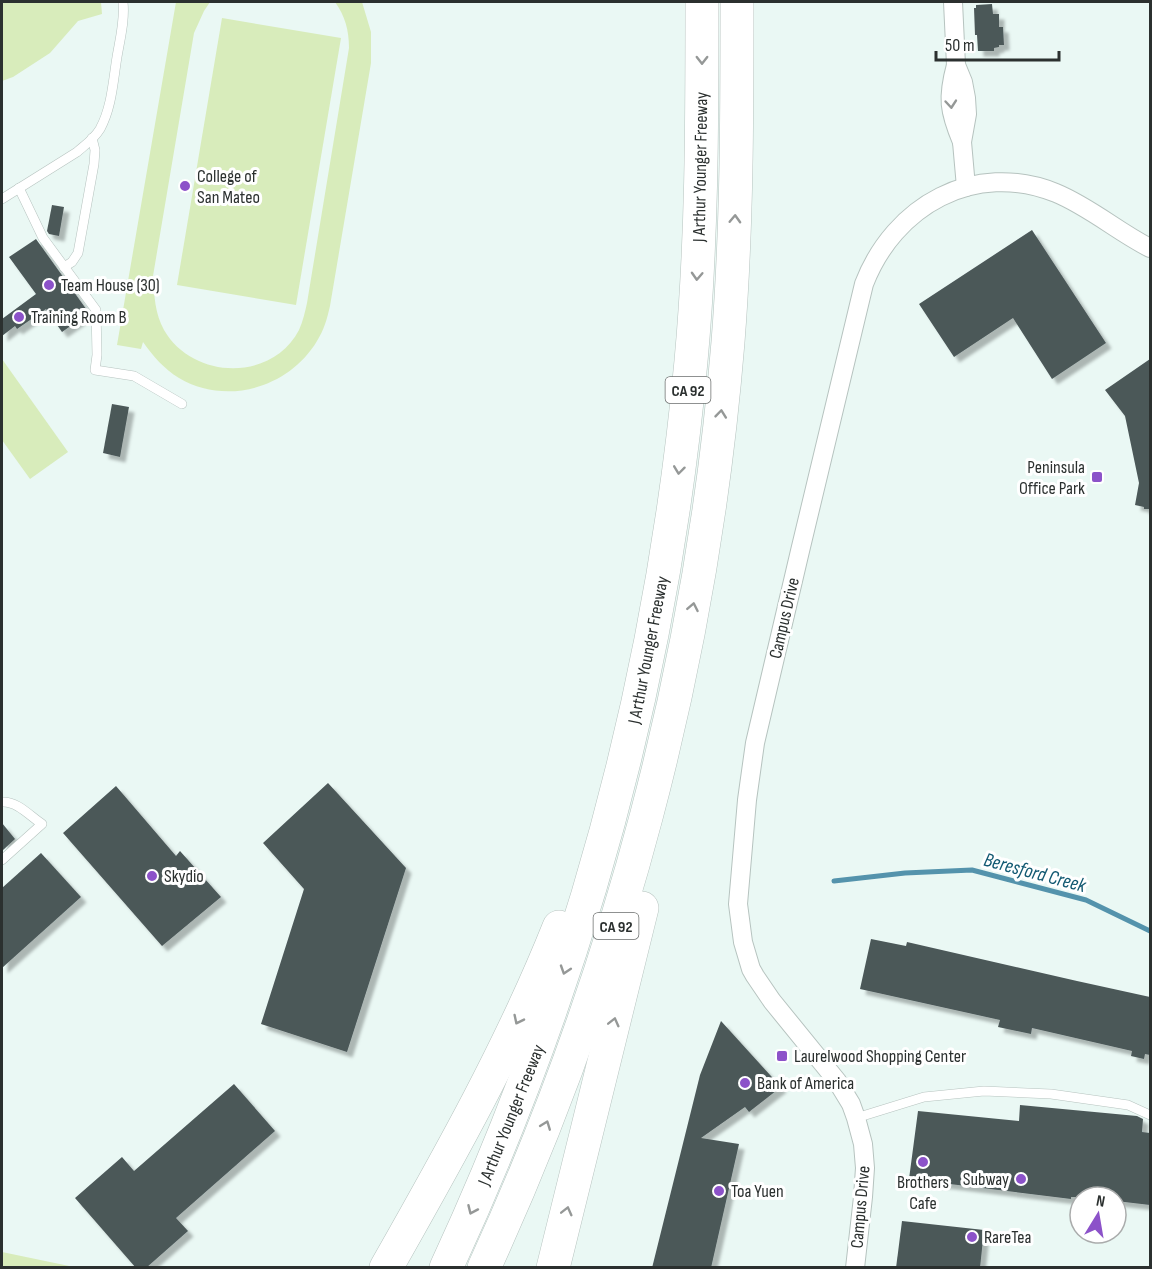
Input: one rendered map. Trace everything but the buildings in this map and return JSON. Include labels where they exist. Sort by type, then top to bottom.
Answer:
[{"type":"highway","name":"J Arthur Younger Freeway","points":[[446,1268],[497,1153],[546,1025],[588,898],[638,703],[675,498],[688,396],[700,222],[702,2]]},
{"type":"highway","name":"J Arthur Younger Freeway","points":[[484,1268],[524,1179],[576,1045],[614,931],[659,769],[682,664],[710,505],[728,344],[735,201],[737,2]]},
{"type":"highway","points":[[553,1268],[653,862],[668,785],[682,664]]},
{"type":"highway","points":[[386,1268],[461,1132],[521,1012],[550,948],[622,772]]},
{"type":"highway","points":[[492,1268],[524,1179]]},
{"type":"street","points":[[953,2],[956,65],[950,103],[962,142],[966,187]]},
{"type":"street","name":"Campus Drive","points":[[855,1268],[865,1168],[863,1144],[856,1118],[837,1081],[771,1001],[755,976],[747,957],[740,928],[738,904],[747,800],[755,743],[864,284],[882,248],[914,213],[966,187],[991,183],[1011,183],[1052,192],[1078,204],[1150,248]]},
{"type":"lane","points":[[2,199],[76,152],[98,131],[110,104],[123,21],[123,2]]},
{"type":"lane","points":[[64,267],[72,262],[78,253],[94,164],[93,138]]},
{"type":"lane","points":[[19,188],[43,238],[96,310],[95,370],[134,376],[182,404]]},
{"type":"lane","points":[[2,802],[7,801],[20,808],[42,824],[2,860]]},
{"type":"lane","points":[[856,1118],[924,1097],[984,1090],[1051,1094],[1128,1106],[1150,1115]]},
{"type":"green space","points":[[2,2],[101,2],[102,14],[78,21],[50,53],[13,77],[2,81]]},
{"type":"green space","points":[[176,2],[210,2],[194,33],[153,276],[155,297],[161,324],[177,346],[194,358],[212,366],[232,368],[252,366],[271,359],[287,347],[299,330],[307,303],[349,48],[346,24],[335,2],[362,2],[371,32],[371,63],[325,324],[317,341],[290,371],[255,388],[216,391],[197,386],[168,371],[143,342],[141,349],[117,345]]},
{"type":"green space","points":[[222,18],[341,38],[296,305],[177,285]]},
{"type":"green space","points":[[2,359],[68,452],[30,479],[2,440]]},
{"type":"green space","points":[[2,1252],[74,1267],[2,1267]]},
{"type":"waterway","name":"Beresford Creek","points":[[834,881],[905,873],[972,870],[1086,900],[1150,931]]},
{"type":"place","name":"College of San Mateo","points":[[185,186]]},
{"type":"place","name":"Team House (30)","points":[[49,285]]},
{"type":"place","name":"Training Room B","points":[[19,317]]},
{"type":"place","name":"Peninsula Office Park","points":[[1097,477]]},
{"type":"place","name":"Skydio","points":[[152,876]]},
{"type":"place","name":"Laurelwood Shopping Center","points":[[782,1056]]},
{"type":"place","name":"Bank of America","points":[[745,1083]]},
{"type":"place","name":"Brothers Cafe","points":[[923,1162]]},
{"type":"place","name":"Subway","points":[[1021,1179]]},
{"type":"place","name":"Toa Yuen","points":[[719,1191]]},
{"type":"place","name":"RareTea","points":[[972,1237]]}]
